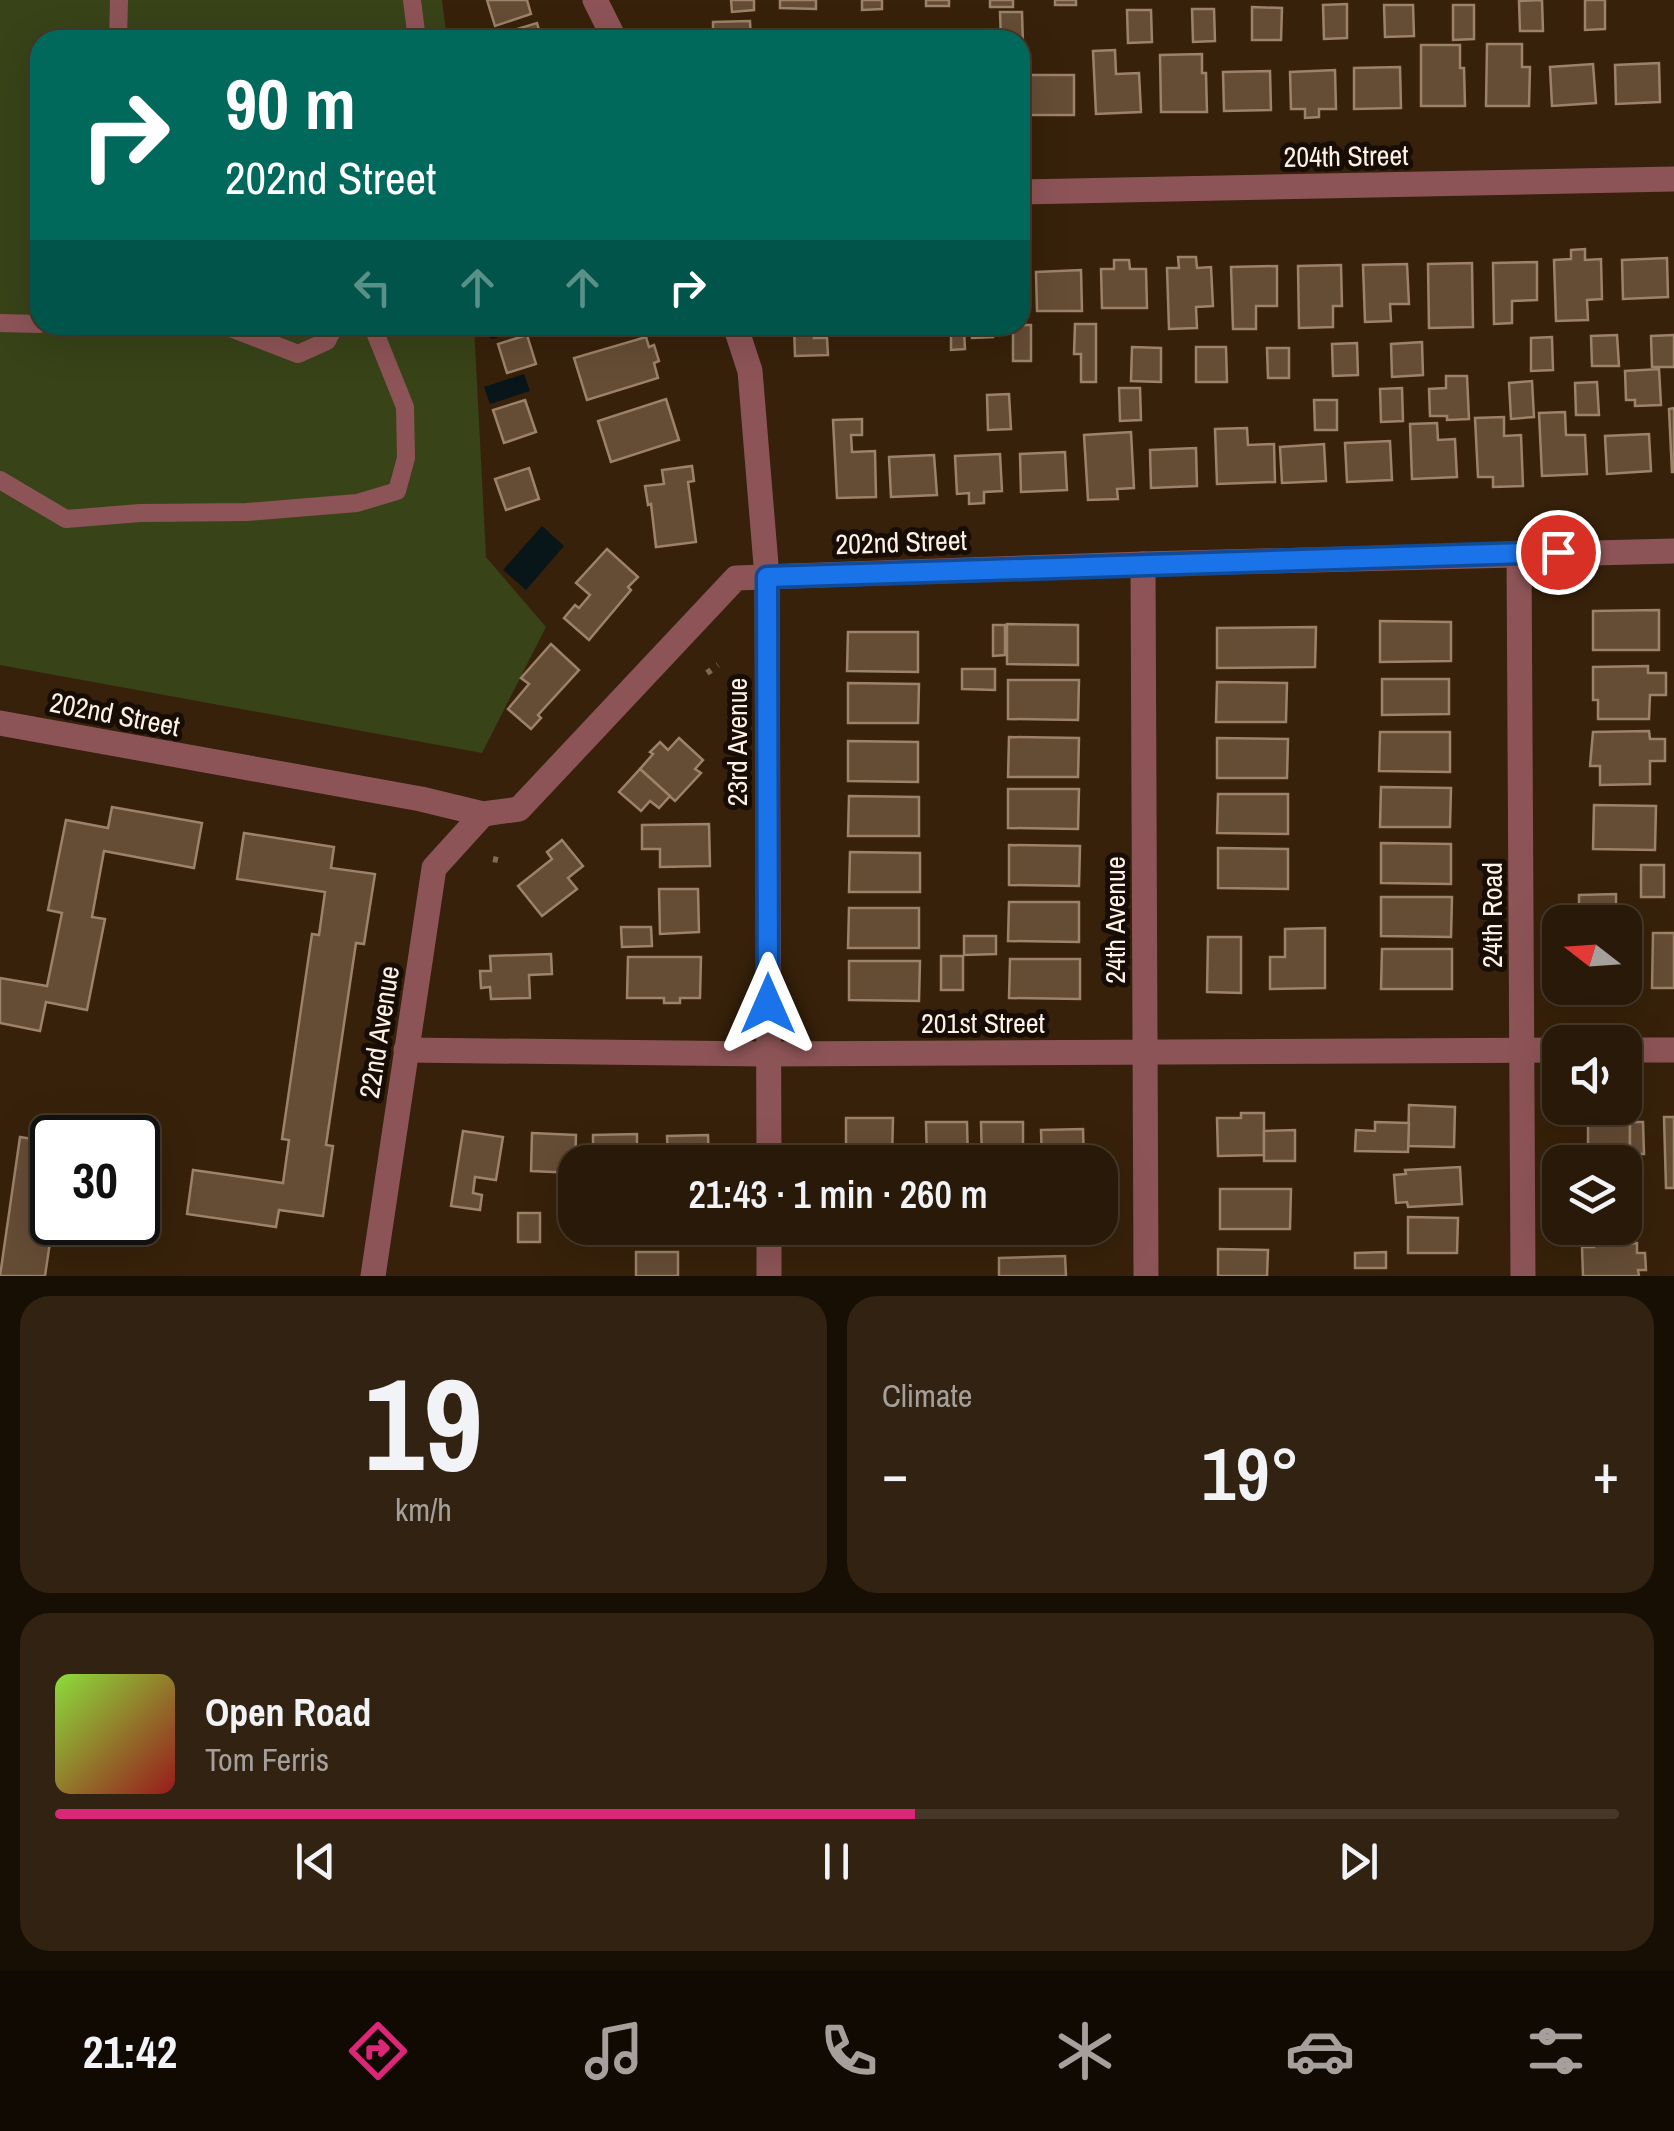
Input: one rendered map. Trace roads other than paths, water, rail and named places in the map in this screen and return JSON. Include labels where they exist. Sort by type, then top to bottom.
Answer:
[{"type":"street","points":[[595,0],[610,30]]},
{"type":"street","name":"204th Street","points":[[1030,192],[1674,179]]},
{"type":"street","name":"23rd Avenue","points":[[738,335],[750,370],[767,577],[769,1145]]},
{"type":"street","name":"202nd Street","points":[[0,723],[421,799],[483,814],[519,809],[736,578],[1674,550]]},
{"type":"street","name":"24th Road","points":[[1519,553],[1523,1276]]},
{"type":"street","name":"24th Avenue","points":[[1143,564],[1146,1276]]},
{"type":"street","name":"22nd Avenue","points":[[373,1276],[434,868],[483,814]]},
{"type":"street","name":"201st Street","points":[[406,1050],[768,1054],[1542,1050]]},
{"type":"street","points":[[1642,1050],[1674,1050]]},
{"type":"street","points":[[769,1245],[769,1276]]},
{"type":"lane","points":[[118,30],[119,0]]},
{"type":"lane","points":[[412,0],[416,30]]},
{"type":"lane","points":[[0,323],[30,324]]},
{"type":"lane","points":[[249,335],[298,354],[330,335]]},
{"type":"lane","points":[[0,480],[66,518],[247,512],[357,503],[397,491],[406,458],[405,408],[376,335]]}]
